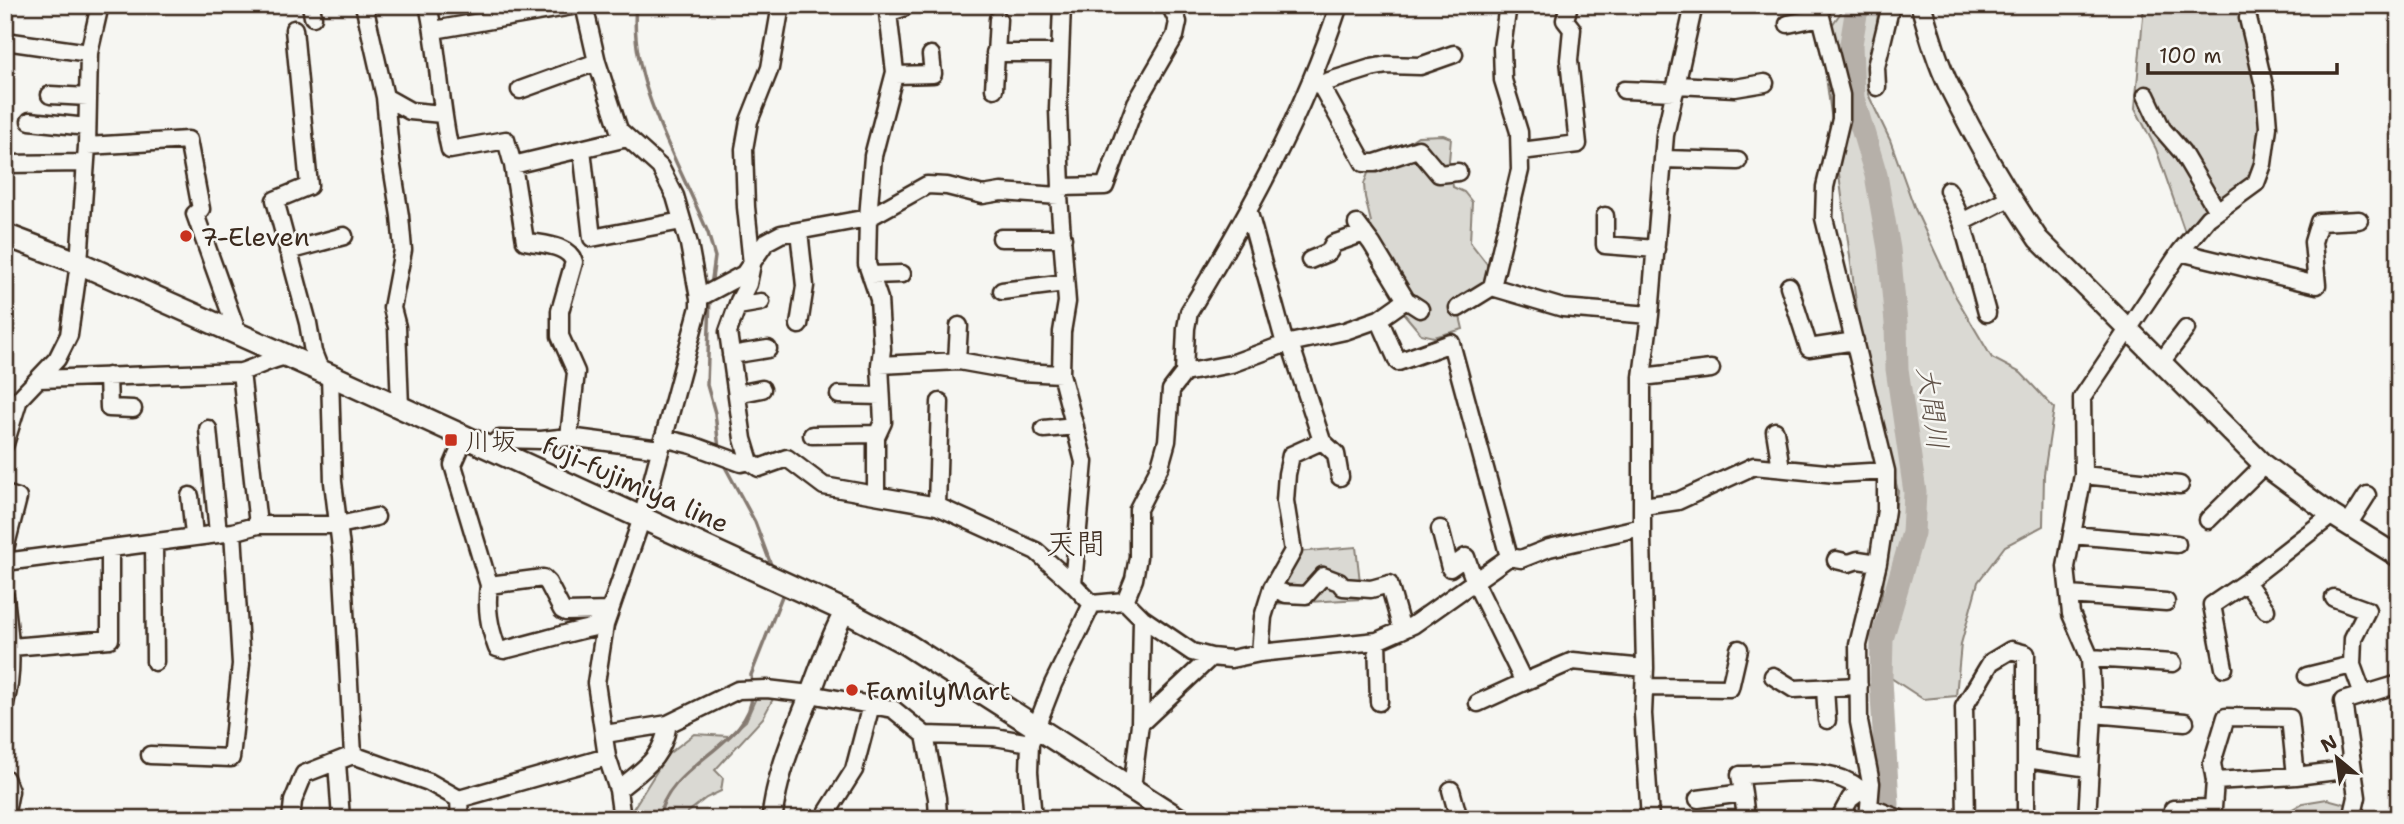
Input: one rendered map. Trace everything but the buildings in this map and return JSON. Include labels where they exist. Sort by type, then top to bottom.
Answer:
[{"type":"main road","name":"fuji-fujimiya line","points":[[5,235],[79,263],[238,334],[845,611],[903,642],[1033,735],[1132,788],[1178,819]]},
{"type":"street","points":[[5,444],[9,400],[38,379],[57,359],[69,335],[79,263],[89,53],[100,5]]},
{"type":"street","points":[[364,5],[385,97],[403,250],[392,308],[397,327],[400,407]]},
{"type":"street","points":[[428,5],[434,30],[442,114],[450,150],[506,140],[513,164],[525,241],[562,248],[571,255],[573,262],[560,311],[560,336],[576,372],[569,437]]},
{"type":"street","points":[[434,30],[581,5],[619,130],[660,167],[675,196],[703,297],[642,517],[608,618],[596,683],[607,757],[618,790],[622,819]]},
{"type":"street","points":[[781,5],[770,68],[749,121],[744,149],[752,264],[748,284],[728,332],[743,439],[750,461],[759,468],[787,458],[824,486],[937,506],[1036,551],[1092,604]]},
{"type":"street","points":[[876,495],[877,435],[883,422],[880,365],[882,349],[880,307],[867,264],[868,218],[873,156],[895,75],[888,13],[903,8],[903,5]]},
{"type":"street","points":[[1062,5],[1058,109],[1067,302],[1062,332],[1061,374],[1084,462],[1073,584]]},
{"type":"street","points":[[703,297],[744,274],[766,242],[781,234],[868,218],[927,186],[947,186],[983,195],[1105,186],[1136,103],[1175,36],[1178,22],[1170,5]]},
{"type":"street","points":[[1125,601],[1134,579],[1138,557],[1138,509],[1160,467],[1167,441],[1171,390],[1184,373],[1189,312],[1249,213],[1317,81],[1339,5]]},
{"type":"street","points":[[1458,308],[1492,287],[1520,170],[1519,132],[1503,80],[1502,47],[1508,5]]},
{"type":"street","points":[[1521,151],[1578,144],[1569,60],[1572,29],[1565,20],[1569,5]]},
{"type":"street","points":[[1650,819],[1643,714],[1645,668],[1642,377],[1665,135],[1693,5]]},
{"type":"street","points":[[1877,87],[1876,67],[1891,5]]},
{"type":"street","points":[[1920,5],[1937,59],[1950,87],[2011,197],[2038,239],[2264,466],[2340,520],[2399,557]]},
{"type":"street","points":[[1788,24],[1820,11],[1841,95],[1841,118],[1825,187],[1824,218],[1886,471],[1886,510],[1878,563],[1858,645],[1859,722],[1877,808]]},
{"type":"street","points":[[2087,819],[2093,714],[2090,658],[2071,614],[2066,567],[2083,475],[2082,398],[2180,252],[2208,218],[2256,183],[2263,164],[2268,127],[2265,90],[2248,18]]},
{"type":"street","points":[[994,89],[998,19]]},
{"type":"street","points":[[294,29],[309,186],[275,200],[308,323],[313,352],[325,373],[333,482],[342,556],[353,755]]},
{"type":"street","points":[[5,41],[89,53]]},
{"type":"street","points":[[995,53],[1060,53]]},
{"type":"street","points":[[1317,81],[1379,66],[1420,65],[1454,54]]},
{"type":"street","points":[[895,75],[933,74],[930,55]]},
{"type":"street","points":[[520,90],[597,62]]},
{"type":"street","points":[[1317,81],[1364,163],[1375,163],[1418,149],[1438,174],[1458,172]]},
{"type":"street","points":[[1624,90],[1735,88],[1765,83]]},
{"type":"street","points":[[50,95],[88,97]]},
{"type":"street","points":[[2146,95],[2162,129],[2182,152],[2217,211]]},
{"type":"street","points":[[385,97],[410,111],[442,114]]},
{"type":"street","points":[[30,121],[87,127]]},
{"type":"street","points":[[513,164],[627,138]]},
{"type":"street","points":[[5,164],[188,140],[201,209],[195,214],[238,334]]},
{"type":"street","points":[[582,149],[592,238],[682,221]]},
{"type":"street","points":[[1663,159],[1738,161]]},
{"type":"street","points":[[1948,190],[1962,222],[1987,313]]},
{"type":"street","points":[[1962,222],[2011,197]]},
{"type":"street","points":[[1249,213],[1287,344],[1322,441],[1336,454],[1340,477]]},
{"type":"street","points":[[1605,216],[1605,245],[1656,249]]},
{"type":"street","points":[[2180,252],[2317,285],[2313,242],[2319,222],[2358,220]]},
{"type":"street","points":[[1184,373],[1231,364],[1287,344],[1345,331],[1413,304],[1360,228],[1333,244],[1329,252],[1310,260]]},
{"type":"street","points":[[799,231],[805,286],[799,325]]},
{"type":"street","points":[[288,251],[344,236]]},
{"type":"street","points":[[1001,237],[1063,238]]},
{"type":"street","points":[[871,275],[902,274]]},
{"type":"street","points":[[1002,291],[1065,283]]},
{"type":"street","points":[[1789,286],[1809,348],[1855,341]]},
{"type":"street","points":[[1492,287],[1563,308],[1650,315]]},
{"type":"street","points":[[738,306],[761,302]]},
{"type":"street","points":[[1379,319],[1398,362],[1451,343],[1508,558]]},
{"type":"street","points":[[957,361],[959,326]]},
{"type":"street","points":[[2162,361],[2186,329]]},
{"type":"street","points":[[731,355],[768,349]]},
{"type":"street","points":[[38,379],[241,372],[274,358],[287,356]]},
{"type":"street","points":[[880,365],[957,361],[1021,372],[1061,374]]},
{"type":"street","points":[[1642,377],[1711,369]]},
{"type":"street","points":[[241,372],[258,525]]},
{"type":"street","points":[[108,376],[109,408],[132,409]]},
{"type":"street","points":[[737,394],[762,389]]},
{"type":"street","points":[[839,395],[881,396]]},
{"type":"street","points":[[937,506],[940,402]]},
{"type":"street","points":[[1044,429],[1075,426]]},
{"type":"street","points":[[150,755],[230,758],[241,664],[226,532],[208,429]]},
{"type":"street","points":[[1775,431],[1781,468]]},
{"type":"street","points":[[813,435],[877,435]]},
{"type":"street","points":[[465,437],[453,465],[489,585],[486,605],[489,626],[497,648],[504,650],[553,639],[608,618]]},
{"type":"street","points":[[490,448],[499,439],[541,440],[569,437],[692,445],[741,463],[750,461]]},
{"type":"street","points":[[1260,653],[1263,617],[1272,588],[1293,551],[1285,501],[1291,455],[1322,441]]},
{"type":"street","points":[[1643,506],[1678,501],[1754,466],[1836,474],[1886,471]]},
{"type":"street","points":[[2207,520],[2264,466]]},
{"type":"street","points":[[2083,475],[2180,485]]},
{"type":"street","points":[[5,494],[18,498],[5,549]]},
{"type":"street","points":[[2224,668],[2212,605],[2340,520],[2367,495]]},
{"type":"street","points":[[190,496],[194,535]]},
{"type":"street","points":[[5,562],[110,549],[258,525],[338,525],[376,517]]},
{"type":"street","points":[[1125,601],[1142,618],[1192,652],[1211,657],[1231,659],[1260,653],[1377,641],[1413,625],[1508,558],[1521,559],[1549,548],[1642,527]]},
{"type":"street","points":[[1440,529],[1450,568],[1466,557],[1474,580],[1524,682]]},
{"type":"street","points":[[2072,535],[2177,544]]},
{"type":"street","points":[[153,542],[155,662]]},
{"type":"street","points":[[10,647],[110,639],[110,549]]},
{"type":"street","points":[[1836,560],[1849,563],[1858,559],[1878,563]]},
{"type":"street","points":[[1272,588],[1286,594],[1306,595],[1323,576],[1339,582],[1343,587],[1371,589],[1388,584],[1402,630]]},
{"type":"street","points":[[489,585],[543,578],[565,612],[608,618]]},
{"type":"street","points":[[2246,582],[2266,610]]},
{"type":"street","points":[[2069,595],[2166,602]]},
{"type":"street","points":[[5,597],[11,683],[5,703]]},
{"type":"street","points":[[2334,598],[2367,610],[2353,638],[2352,665],[2363,695]]},
{"type":"street","points":[[1092,604],[1125,601]]},
{"type":"street","points":[[1033,819],[1029,772],[1033,735],[1053,684],[1092,604]]},
{"type":"street","points":[[772,819],[786,757],[829,641],[845,611]]},
{"type":"street","points":[[1132,788],[1140,724],[1142,618]]},
{"type":"street","points":[[1377,641],[1379,702]]},
{"type":"street","points":[[1644,687],[1730,688],[1739,649]]},
{"type":"street","points":[[1966,819],[1964,707],[1991,662],[2011,650],[2026,654],[2026,819]]},
{"type":"street","points":[[1140,724],[1211,657]]},
{"type":"street","points":[[2090,658],[2173,663]]},
{"type":"street","points":[[1478,703],[1573,661],[1645,668]]},
{"type":"street","points":[[2307,676],[2352,665]]},
{"type":"street","points":[[1773,676],[1794,689],[1859,686]]},
{"type":"street","points":[[2352,819],[2357,797],[2343,701],[2399,684]]},
{"type":"street","points":[[1825,688],[1827,720]]},
{"type":"street","points":[[605,734],[668,724],[738,690],[767,689],[893,709],[925,735],[1033,735]]},
{"type":"street","points":[[823,819],[854,770],[871,705]]},
{"type":"street","points":[[2093,714],[2185,722]]},
{"type":"street","points":[[2174,819],[2173,810],[2213,808],[2216,780],[2212,763],[2226,718],[2290,718],[2297,776]]},
{"type":"street","points":[[618,790],[656,760],[665,744],[668,724]]},
{"type":"street","points":[[925,735],[937,798],[937,819]]},
{"type":"street","points":[[291,819],[293,801],[304,774],[353,755],[429,782],[459,799],[607,757]]},
{"type":"street","points":[[2216,780],[2297,776],[2345,770],[2350,758]]},
{"type":"street","points":[[2026,759],[2089,768]]},
{"type":"street","points":[[337,762],[341,819]]},
{"type":"street","points":[[1746,819],[1740,775],[1829,775],[1851,783],[1877,808]]},
{"type":"street","points":[[5,778],[10,791],[5,817]]},
{"type":"street","points":[[1451,790],[1459,819]]},
{"type":"street","points":[[1698,799],[1743,793]]},
{"type":"street","points":[[459,799],[460,819]]},
{"type":"street","points":[[1839,819],[1850,799],[1877,808]]},
{"type":"shaded area","points":[[1846,5],[1879,5],[1868,94],[1890,140],[1915,209],[1956,297],[1992,358],[2021,373],[2054,408],[2044,474],[2043,526],[2005,546],[1978,582],[1961,644],[1956,696],[1923,699],[1885,674],[1872,657],[1898,491],[1863,354],[1823,54],[1825,35]]},
{"type":"shaded area","points":[[2144,5],[2247,5],[2260,90],[2261,134],[2252,176],[2205,213],[2186,235],[2156,149],[2135,108]]},
{"type":"shaded area","points":[[1443,135],[1451,138],[1449,161],[1453,187],[1464,192],[1472,202],[1470,242],[1487,264],[1489,282],[1458,308],[1463,329],[1434,337],[1421,334],[1405,315],[1404,290],[1364,233],[1371,222],[1364,184],[1370,168],[1418,136]]},
{"type":"shaded area","points":[[1356,547],[1362,599],[1272,604],[1296,552]]},
{"type":"shaded area","points":[[758,693],[774,697],[763,718],[715,770],[723,778],[721,791],[706,798],[687,813],[687,819],[635,819],[631,812],[667,755],[694,734],[729,736],[746,721]]},
{"type":"shaded area","points":[[2327,799],[2346,804],[2351,814],[2350,819],[2312,819],[2305,816],[2301,819],[2275,819],[2303,803]]},
{"type":"waterway","points":[[636,5],[636,34],[648,93],[658,122],[708,233],[715,257],[711,286]]},
{"type":"waterway","name":"大間川","points":[[1860,5],[1851,44],[1853,98],[1876,175],[1889,249],[1897,369],[1915,492],[1913,533],[1882,639],[1881,679],[1888,804],[1885,819]]},
{"type":"waterway","points":[[710,297],[707,385],[715,413],[719,449]]},
{"type":"waterway","points":[[723,463],[755,522],[773,570]]},
{"type":"waterway","points":[[752,685],[751,675],[782,596],[780,590]]},
{"type":"waterway","points":[[659,819],[665,800],[676,784],[739,726],[749,711],[752,693]]},
{"type":"place","name":"7-Eleven","points":[[186,236]]},
{"type":"place","name":"川坂","points":[[451,440]]},
{"type":"place","name":"FamilyMart","points":[[852,690]]},
{"type":"district","name":"天間","points":[[1076,543]]}]
